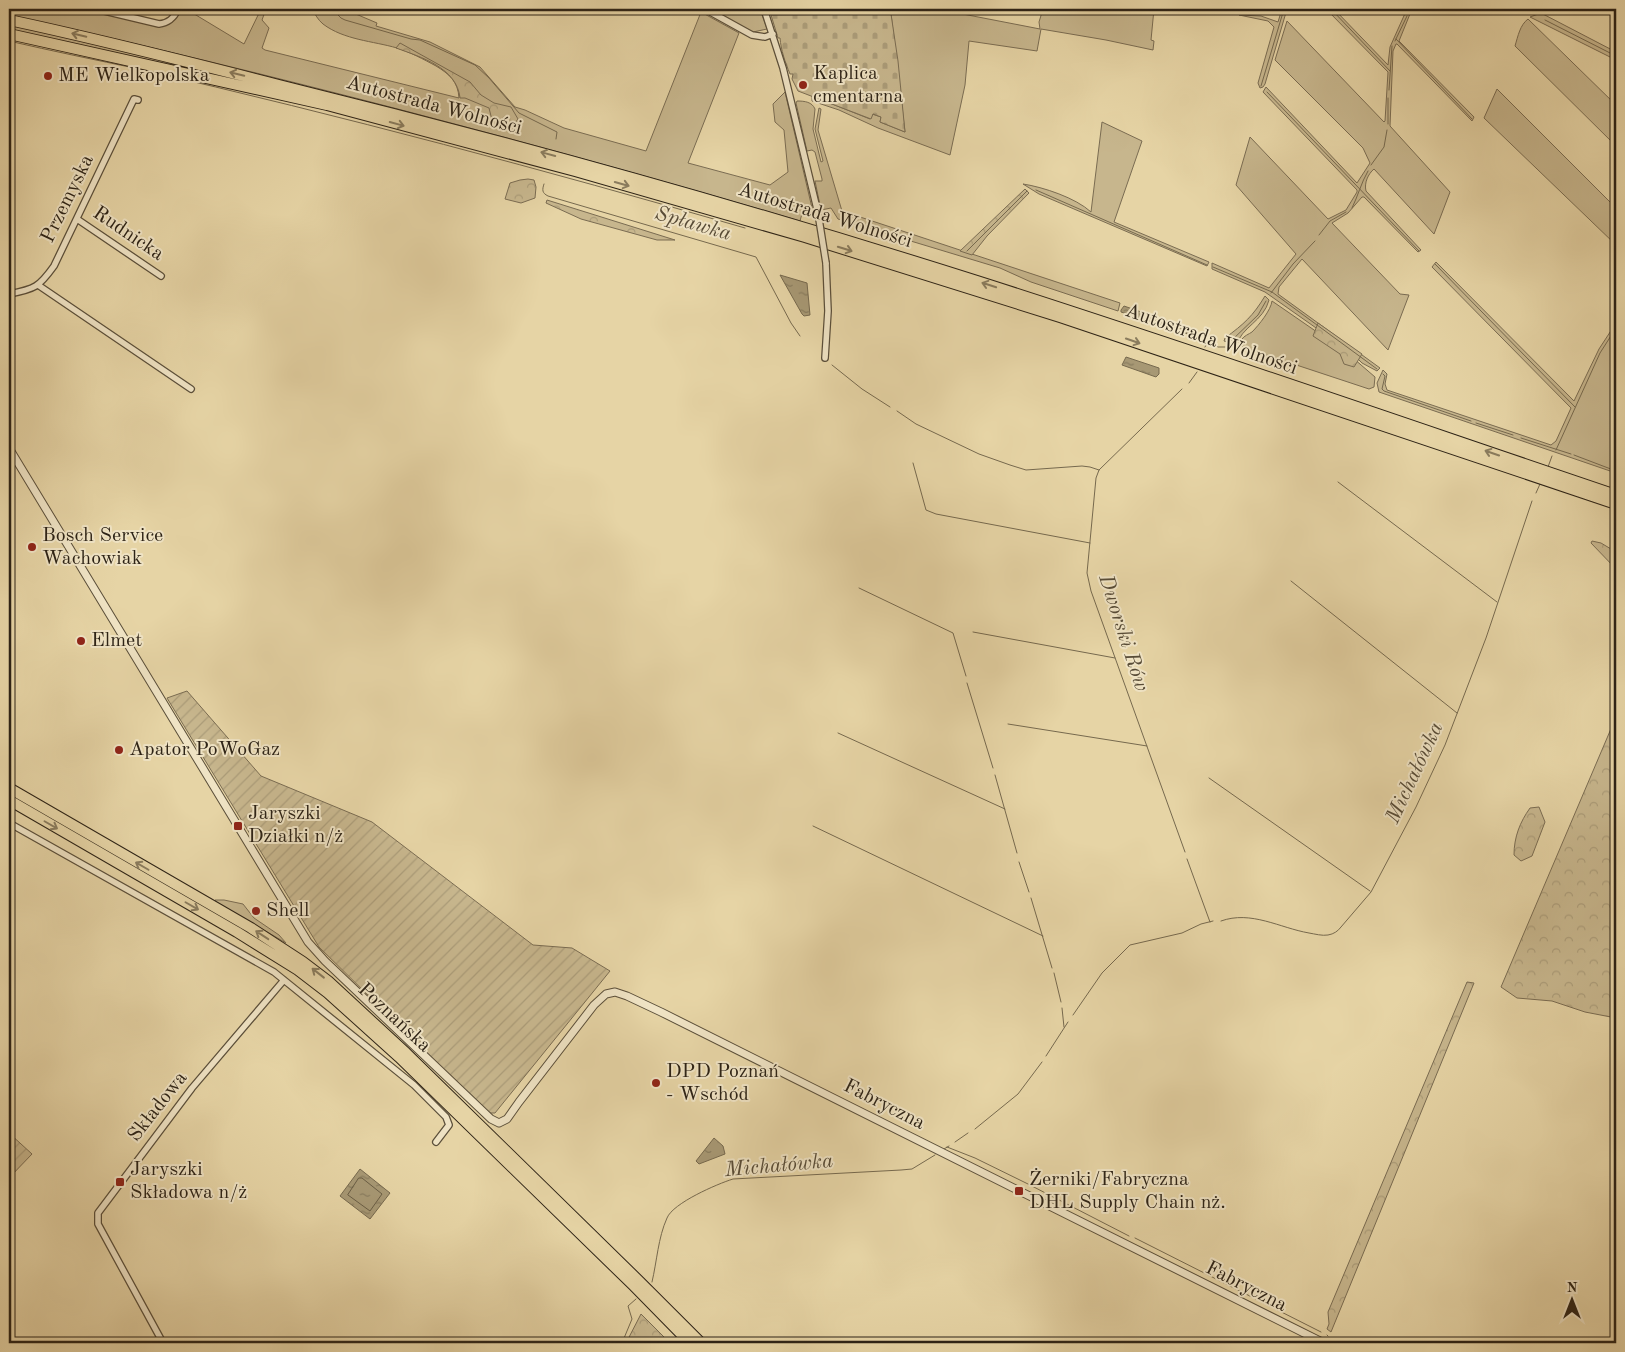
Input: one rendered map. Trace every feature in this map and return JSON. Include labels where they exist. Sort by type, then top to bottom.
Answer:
[{"type":"highway","name":"Autostrada Wolności","points":[[9,20],[110,43],[420,120],[627,176],[810,229],[1119,327],[1568,483],[1616,504]]},
{"type":"highway","name":"Autostrada Wolności","points":[[9,34],[327,105],[493,148],[673,198],[978,290],[1536,472]]},
{"type":"highway","name":"Autostrada Wolności","points":[[1568,483],[1616,495]]},
{"type":"highway","name":"Poznańska","points":[[9,788],[251,928],[303,962],[336,988],[406,1053],[700,1343]]},
{"type":"highway","name":"Poznańska","points":[[9,800],[244,936],[298,970],[328,993],[407,1064],[690,1343]]},
{"type":"highway","points":[[184,890],[209,896]]},
{"type":"highway","points":[[289,943],[293,951],[303,962]]},
{"type":"street","points":[[96,9],[159,24],[168,22],[173,18],[178,9]]},
{"type":"street","points":[[705,9],[752,35],[765,37],[772,34]]},
{"type":"street","points":[[764,9],[790,95],[818,213],[826,262],[828,311],[825,358]]},
{"type":"street","name":"Przemyska","points":[[38,285],[54,266],[134,99],[138,100]]},
{"type":"street","name":"Rudnicka","points":[[77,219],[161,276]]},
{"type":"street","points":[[9,294],[38,285],[191,389]]},
{"type":"street","name":"Fabryczna","points":[[9,448],[308,942],[325,961],[476,1106],[496,1122],[503,1122],[507,1119],[535,1080],[597,1002],[606,994],[618,993],[661,1012],[1324,1343]]},
{"type":"street","points":[[9,823],[259,964],[284,980],[414,1085],[446,1117],[449,1125],[436,1142]]},
{"type":"street","name":"Składowa","points":[[164,1343],[98,1224],[98,1213],[192,1088],[284,980]]},
{"type":"green space","points":[[9,9],[87,9],[152,25],[176,16],[181,9],[186,9],[244,44],[261,9],[266,9],[262,20],[269,28],[262,48],[265,50],[459,98],[455,83],[445,72],[436,66],[402,50],[340,34],[323,24],[312,9],[344,9],[377,23],[376,26],[430,42],[480,67],[515,107],[564,128],[646,151],[701,12],[739,33],[688,163],[770,185],[788,172],[784,130],[775,122],[773,104],[785,92],[812,208],[803,210],[800,221],[702,192],[406,111],[208,61],[9,15]]},
{"type":"green space","points":[[710,9],[760,9],[767,29],[753,32]]},
{"type":"green space","points":[[921,9],[942,10],[1040,29],[1039,22],[1043,9],[1154,9],[1151,40],[1154,41],[1153,50],[1041,29],[1037,51],[969,41],[965,85],[950,155],[812,101],[812,96],[870,119],[872,114],[881,117],[880,122],[905,132],[891,14],[771,15],[773,13],[891,12]]},
{"type":"green space","points":[[1282,9],[1287,9],[1265,84],[1260,88],[1258,83],[1274,27],[1268,21],[1239,15],[1261,16],[1278,22]]},
{"type":"green space","points":[[1326,9],[1334,9],[1388,65],[1390,47],[1407,9],[1412,9],[1399,41],[1474,117],[1472,121],[1396,44],[1393,51],[1390,126],[1450,192],[1434,234],[1374,169],[1368,176],[1366,191],[1421,250],[1418,252],[1364,197],[1348,213],[1332,223],[1400,294],[1409,295],[1388,350],[1302,259],[1279,287],[1278,294],[1380,368],[1377,371],[1362,363],[1353,354],[1265,292],[1212,269],[1212,263],[1269,288],[1296,254],[1236,185],[1250,137],[1328,219],[1346,210],[1357,192],[1263,92],[1266,87],[1357,183],[1370,163],[1363,148],[1275,60],[1287,21],[1385,121],[1388,72]]},
{"type":"green space","points":[[1541,13],[1616,52],[1616,60],[1530,17]]},
{"type":"green space","points":[[891,14],[905,132],[880,122],[881,117],[873,114],[871,119],[798,91],[792,79],[793,74],[790,74],[786,65],[780,38],[778,38],[771,15]]},
{"type":"green space","points":[[1528,19],[1616,105],[1616,146],[1515,46],[1521,28]]},
{"type":"green space","points":[[9,23],[414,122],[691,200],[9,30]]},
{"type":"green space","points":[[400,43],[470,82],[481,95],[494,103],[511,107],[518,119],[515,123],[507,124],[492,120],[489,108],[465,98],[460,98],[452,79],[445,71],[416,55],[396,48]]},
{"type":"green space","points":[[1497,89],[1616,208],[1616,245],[1484,118]]},
{"type":"green space","points":[[797,101],[808,102],[815,109],[813,129],[821,162],[823,161],[815,129],[819,108],[821,109],[818,130],[842,211],[1120,303],[1118,311],[1031,282],[1000,268],[838,219],[831,208],[821,210],[815,181],[822,181],[822,179],[815,152],[812,150],[807,151]]},
{"type":"green space","points":[[1102,122],[1142,141],[1114,222],[1209,262],[1207,266],[1039,194],[1023,184],[1059,194],[1077,202],[1091,212]]},
{"type":"green space","points":[[528,179],[534,180],[536,187],[535,198],[521,203],[505,199],[510,183]]},
{"type":"green space","points":[[1025,189],[1029,193],[987,236],[972,255],[960,251]]},
{"type":"green space","points":[[547,200],[675,240],[657,240],[581,219],[546,203]]},
{"type":"green space","points":[[1436,262],[1574,401],[1599,349],[1616,323],[1616,473],[1379,392],[1377,383],[1383,370],[1387,374],[1385,384],[1387,390],[1551,445],[1556,441],[1571,408],[1432,267]]},
{"type":"green space","points":[[1265,296],[1269,300],[1262,314],[1243,334],[1237,345],[1224,341],[1225,338],[1243,324]]},
{"type":"green space","points":[[1272,301],[1346,352],[1375,377],[1374,387],[1369,389],[1242,347],[1242,339],[1252,332],[1261,321]]},
{"type":"green space","points":[[1318,323],[1362,354],[1354,367],[1344,364],[1340,354],[1313,336]]},
{"type":"green space","points":[[1592,541],[1601,543],[1616,552],[1616,569],[1591,543]]},
{"type":"green space","points":[[187,691],[261,776],[372,822],[533,945],[572,948],[610,971],[495,1113],[488,1113],[319,947],[167,698]]},
{"type":"green space","points":[[1616,717],[1616,1018],[1585,1012],[1552,1001],[1517,998],[1501,987]]},
{"type":"green space","points":[[1539,807],[1545,822],[1532,856],[1521,861],[1514,855],[1518,830],[1530,808]]},
{"type":"green space","points":[[215,900],[243,904],[254,918],[279,935],[286,943],[216,902]]},
{"type":"green space","points":[[1467,982],[1474,983],[1331,1332],[1327,1329],[1329,1324],[1328,1312]]},
{"type":"green space","points":[[9,1133],[32,1154],[9,1178]]},
{"type":"green space","points":[[641,1314],[670,1343],[626,1343]]},
{"type":"water","points":[[780,275],[807,283],[810,315],[804,316],[802,314]]},
{"type":"water","points":[[1124,306],[1181,326],[1181,328],[1202,336],[1200,338],[1121,312]]},
{"type":"water","points":[[1126,357],[1159,368],[1159,374],[1156,377],[1122,365]]},
{"type":"water","points":[[714,1138],[723,1146],[725,1154],[699,1164],[696,1161]]},
{"type":"water","points":[[360,1169],[390,1193],[370,1219],[340,1196]]},
{"type":"waterway","name":"Spławka","points":[[332,9],[345,20],[420,40],[475,65],[489,78],[519,113],[557,132],[556,139]]},
{"type":"waterway","points":[[1261,86],[1284,9]]},
{"type":"waterway","points":[[1331,9],[1390,71]]},
{"type":"waterway","name":"Dworski Rów","points":[[1395,41],[1407,16]]},
{"type":"waterway","points":[[1545,20],[1616,56]]},
{"type":"waterway","points":[[1396,39],[1472,119]]},
{"type":"waterway","points":[[9,41],[139,69],[368,125],[595,185],[745,228]]},
{"type":"waterway","name":"Dworski Rów","points":[[1389,90],[1392,46]]},
{"type":"waterway","points":[[1267,92],[1419,251]]},
{"type":"waterway","name":"Dworski Rów","points":[[1388,98],[1388,124]]},
{"type":"waterway","name":"Dworski Rów","points":[[1371,165],[1384,147],[1387,130]]},
{"type":"waterway","name":"Dworski Rów","points":[[1352,208],[1368,171]]},
{"type":"waterway","name":"Spławka","points":[[544,184],[543,191],[548,196],[756,257],[791,323],[800,336]]},
{"type":"waterway","points":[[1036,190],[1207,265]]},
{"type":"waterway","points":[[967,251],[1027,191]]},
{"type":"waterway","name":"Dworski Rów","points":[[1319,235],[1330,221],[1346,212]]},
{"type":"waterway","name":"Dworski Rów","points":[[1271,293],[1293,264],[1315,241]]},
{"type":"waterway","points":[[1435,264],[1575,407]]},
{"type":"waterway","points":[[1213,267],[1272,292],[1377,369]]},
{"type":"waterway","name":"Dworski Rów","points":[[1231,341],[1258,315],[1266,301]]},
{"type":"waterway","name":"Michałówka","points":[[1556,450],[1600,353],[1616,328]]},
{"type":"waterway","name":"Dworski Rów","points":[[1205,347],[1210,342],[1218,347],[1225,347]]},
{"type":"waterway","name":"Spławka","points":[[832,365],[862,389],[890,407]]},
{"type":"waterway","name":"Dworski Rów","points":[[1189,383],[1197,372]]},
{"type":"waterway","points":[[1383,374],[1385,376],[1382,389],[1384,391],[1471,421]]},
{"type":"waterway","name":"Dworski Rów","points":[[1182,389],[1099,470],[1096,478],[1087,573],[1091,591],[1185,852]]},
{"type":"waterway","name":"Spławka","points":[[897,411],[916,424],[979,454],[1026,470],[1082,466],[1099,470]]},
{"type":"waterway","points":[[1476,423],[1513,435]]},
{"type":"waterway","points":[[1521,438],[1571,454]]},
{"type":"waterway","points":[[1574,455],[1616,471]]},
{"type":"waterway","name":"Michałówka","points":[[1548,467],[1552,456]]},
{"type":"waterway","points":[[913,463],[926,510],[936,514],[1090,543]]},
{"type":"waterway","points":[[1338,482],[1497,602]]},
{"type":"waterway","name":"Michałówka","points":[[1536,493],[1540,484]]},
{"type":"waterway","name":"Michałówka","points":[[1221,921],[1232,918],[1254,919],[1298,931],[1328,935],[1339,930],[1371,892],[1416,807],[1445,745],[1486,638],[1532,501]]},
{"type":"waterway","points":[[1291,581],[1457,713]]},
{"type":"waterway","points":[[859,588],[953,633],[966,676]]},
{"type":"waterway","points":[[973,632],[1115,658]]},
{"type":"waterway","points":[[967,683],[993,768]]},
{"type":"waterway","points":[[1008,724],[1147,746]]},
{"type":"waterway","points":[[838,733],[1005,809]]},
{"type":"waterway","points":[[995,775],[1017,853]]},
{"type":"waterway","points":[[1209,778],[1370,891]]},
{"type":"waterway","points":[[813,826],[1043,936]]},
{"type":"waterway","name":"Dworski Rów","points":[[1187,859],[1210,922]]},
{"type":"waterway","points":[[1019,862],[1029,892]]},
{"type":"waterway","points":[[1031,898],[1052,968]]},
{"type":"waterway","name":"Michałówka","points":[[1073,1015],[1102,973],[1130,945],[1182,933],[1201,924],[1213,921]]},
{"type":"waterway","points":[[1054,973],[1061,1002]]},
{"type":"waterway","points":[[1062,1008],[1064,1027]]},
{"type":"waterway","name":"Michałówka","points":[[1046,1056],[1068,1022]]},
{"type":"waterway","name":"Michałówka","points":[[975,1129],[1018,1094],[1042,1062]]},
{"type":"waterway","name":"Michałówka","points":[[955,1142],[968,1133]]},
{"type":"waterway","name":"Michałówka","points":[[944,1149],[949,1146]]},
{"type":"waterway","points":[[947,1147],[975,1158],[1129,1236]]},
{"type":"waterway","name":"Michałówka","points":[[652,1282],[664,1226],[671,1212],[686,1200],[717,1185],[733,1179],[912,1169],[935,1155]]},
{"type":"waterway","points":[[1135,1238],[1321,1332]]},
{"type":"waterway","name":"Michałówka","points":[[622,1343],[632,1319],[628,1306],[636,1299]]},
{"type":"place","name":"ME Wielkopolska","points":[[48,76]]},
{"type":"place","name":"Kaplica cmentarna","points":[[803,85]]},
{"type":"place","name":"Bosch Service Wachowiak","points":[[32,547]]},
{"type":"place","name":"Elmet","points":[[81,641]]},
{"type":"place","name":"Apator PoWoGaz","points":[[119,750]]},
{"type":"place","name":"Jaryszki Działki n/ż","points":[[238,826]]},
{"type":"place","name":"Shell","points":[[256,911]]},
{"type":"place","name":"DPD Poznań - Wschód","points":[[656,1083]]},
{"type":"place","name":"Jaryszki Składowa n/ż","points":[[120,1182]]},
{"type":"place","name":"Żerniki/Fabryczna DHL Supply Chain nż.","points":[[1019,1191]]}]
